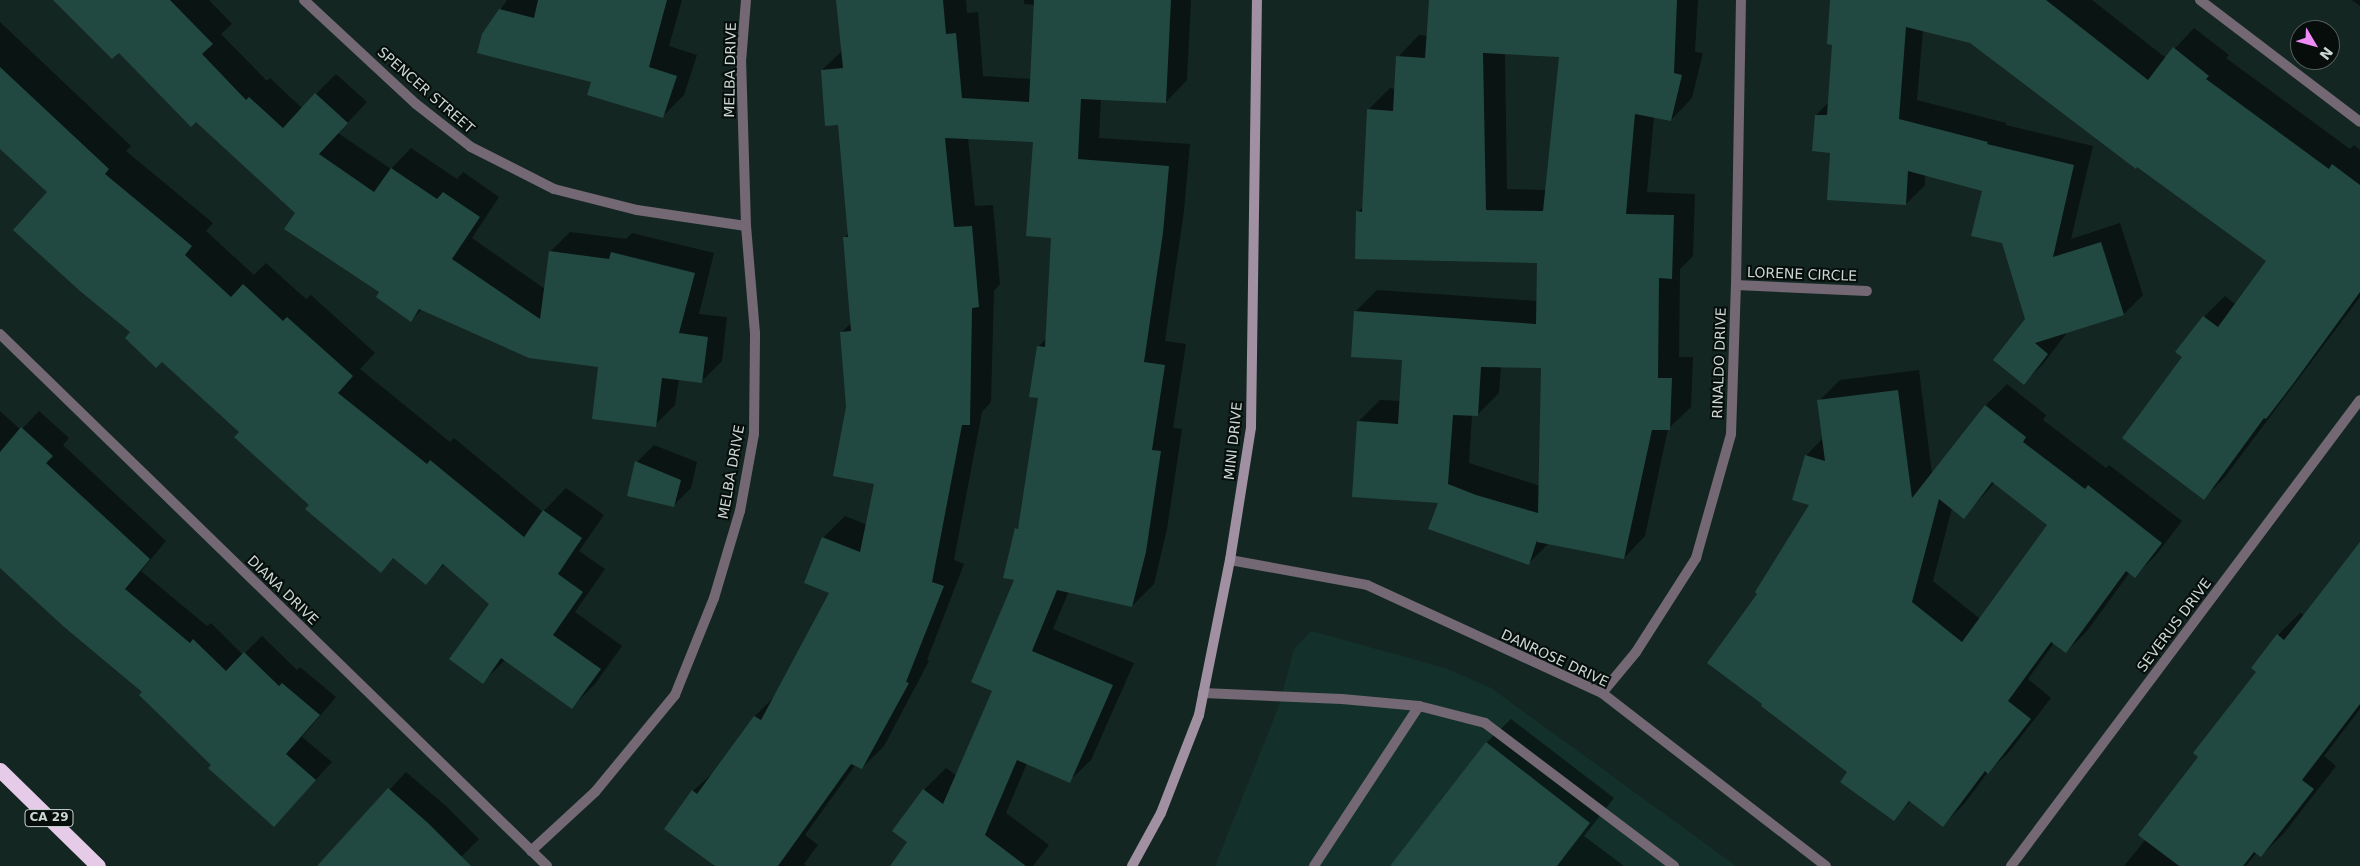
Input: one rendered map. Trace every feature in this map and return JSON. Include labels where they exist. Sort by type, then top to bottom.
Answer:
[{"type":"highway","name":"CA 29","points":[[0,770],[98,866]]},
{"type":"street","name":"SPENCER STREET","points":[[304,0],[416,104],[471,147],[554,189],[637,210],[746,226]]},
{"type":"street","name":"MELBA DRIVE","points":[[530,850],[595,792],[675,695],[714,598],[740,511],[754,434],[755,333],[746,226],[742,62],[746,0]]},
{"type":"street","name":"MINI DRIVE","points":[[1132,866],[1161,813],[1199,715],[1230,560],[1251,427],[1257,0]]},
{"type":"street","name":"RINALDO DRIVE","points":[[1602,693],[1636,652],[1696,558],[1731,434],[1736,285],[1741,0]]},
{"type":"street","points":[[2200,0],[2360,122]]},
{"type":"street","name":"LORENE CIRCLE","points":[[1736,285],[1867,291]]},
{"type":"street","name":"DIANA DRIVE","points":[[0,334],[546,866]]},
{"type":"street","name":"SEVERUS DRIVE","points":[[2011,866],[2360,400]]},
{"type":"street","name":"DANROSE DRIVE","points":[[1230,560],[1367,585],[1602,693],[1826,866]]},
{"type":"street","points":[[1203,693],[1342,699],[1419,706],[1486,723],[1674,866]]},
{"type":"street","points":[[1314,866],[1419,706]]},
{"type":"shaded area","points":[[1311,631],[1445,668],[1491,688],[1736,866],[1215,866],[1279,706],[1294,649]]},
{"type":"building","points":[[53,0],[170,0],[213,44],[202,54],[246,100],[249,97],[283,128],[315,93],[348,123],[319,154],[374,192],[391,168],[437,199],[443,192],[480,217],[452,259],[540,319],[549,251],[609,259],[611,252],[695,273],[679,333],[708,337],[702,383],[662,378],[656,427],[592,419],[598,367],[529,358],[419,309],[411,322],[376,297],[379,292],[284,229],[295,213],[196,122],[191,127],[119,53],[112,59]]},
{"type":"building","points":[[538,0],[667,0],[649,67],[677,76],[663,118],[587,95],[591,82],[477,53],[482,34],[499,9],[534,18]]},
{"type":"building","points":[[836,0],[943,0],[946,34],[956,33],[962,98],[1029,102],[1034,0],[1171,0],[1166,103],[1081,99],[1078,159],[1169,166],[1163,233],[1144,362],[1165,365],[1152,450],[1161,451],[1146,552],[1132,607],[1057,590],[1032,651],[1113,685],[1070,783],[1017,760],[985,835],[1026,866],[890,866],[907,842],[892,831],[923,789],[943,804],[992,691],[971,682],[1014,580],[1003,578],[1015,528],[1018,529],[1038,398],[1029,397],[1037,346],[1045,347],[1051,238],[1026,236],[1033,142],[945,138],[954,227],[972,226],[979,307],[972,308],[970,425],[962,425],[932,582],[944,586],[906,682],[909,683],[862,769],[851,764],[778,866],[715,866],[664,829],[692,790],[697,794],[754,716],[761,720],[829,593],[804,583],[822,537],[860,552],[874,484],[833,476],[846,407],[840,332],[851,331],[843,237],[848,237],[838,125],[825,126],[821,70],[843,68]]},
{"type":"building","points":[[1429,0],[1677,0],[1674,73],[1682,75],[1671,121],[1635,114],[1626,214],[1674,215],[1672,279],[1659,278],[1658,378],[1672,378],[1670,430],[1652,430],[1624,559],[1537,542],[1537,540],[1529,565],[1428,529],[1438,503],[1352,497],[1357,421],[1398,424],[1402,360],[1351,357],[1354,311],[1536,324],[1537,263],[1355,259],[1356,211],[1362,212],[1367,109],[1393,111],[1396,56],[1425,58]],"holes":[[[1483,53],[1559,57],[1543,211],[1486,210]],[[1481,367],[1541,368],[1538,513],[1476,495],[1448,484],[1453,415],[1478,416]]]},
{"type":"building","points":[[1830,0],[2046,0],[2148,80],[2173,47],[2209,76],[2206,79],[2329,169],[2332,164],[2360,185],[2360,292],[2293,384],[2266,419],[2264,418],[2204,500],[2122,438],[2182,357],[2175,352],[2203,316],[2218,327],[2266,261],[2137,167],[2136,169],[1970,43],[1906,27],[1899,119],[1988,142],[1987,144],[2074,165],[2053,257],[2101,242],[2124,315],[2035,343],[2048,354],[2024,385],[1993,360],[2025,319],[2002,243],[1971,236],[1982,191],[1908,171],[1906,205],[1827,200],[1830,153],[1812,151],[1815,115],[1827,115],[1832,45],[1827,44]]},
{"type":"building","points":[[0,67],[109,169],[105,174],[192,246],[185,255],[231,297],[243,284],[283,321],[287,317],[353,376],[338,393],[427,464],[430,460],[524,537],[543,510],[582,538],[558,574],[583,592],[553,635],[601,669],[572,709],[501,658],[483,684],[449,659],[489,604],[443,564],[426,585],[393,558],[381,573],[305,509],[309,505],[234,437],[239,432],[162,362],[156,368],[125,338],[130,332],[80,291],[13,230],[47,192],[0,149]]},
{"type":"building","points":[[1898,390],[1912,498],[1985,405],[2026,437],[2023,442],[2085,489],[2088,485],[2162,543],[2135,578],[2126,571],[2066,653],[2051,642],[2008,701],[2031,719],[1988,774],[1985,771],[1943,827],[1909,801],[1894,821],[1840,782],[1847,772],[1707,663],[1757,594],[1755,592],[1809,505],[1792,500],[1805,455],[1825,461],[1817,400]],"holes":[[[1992,482],[2047,525],[1962,642],[1912,602],[1939,499],[1964,519]]]},
{"type":"building","points":[[21,427],[53,456],[46,463],[150,559],[125,589],[190,643],[193,639],[226,671],[244,652],[279,686],[282,683],[320,715],[286,754],[316,780],[274,827],[208,768],[211,765],[139,695],[142,692],[63,626],[0,568],[0,452]]},
{"type":"building","points":[[635,461],[681,480],[674,507],[627,496]]},
{"type":"building","points":[[2360,542],[2360,704],[2302,780],[2314,789],[2261,857],[2254,852],[2243,866],[2179,866],[2138,835],[2198,757],[2193,753],[2256,672],[2251,668],[2277,634],[2284,640]]},
{"type":"building","points":[[1486,742],[1590,823],[1557,866],[1390,866]]},
{"type":"building","points":[[388,788],[428,823],[471,866],[317,866]]}]
